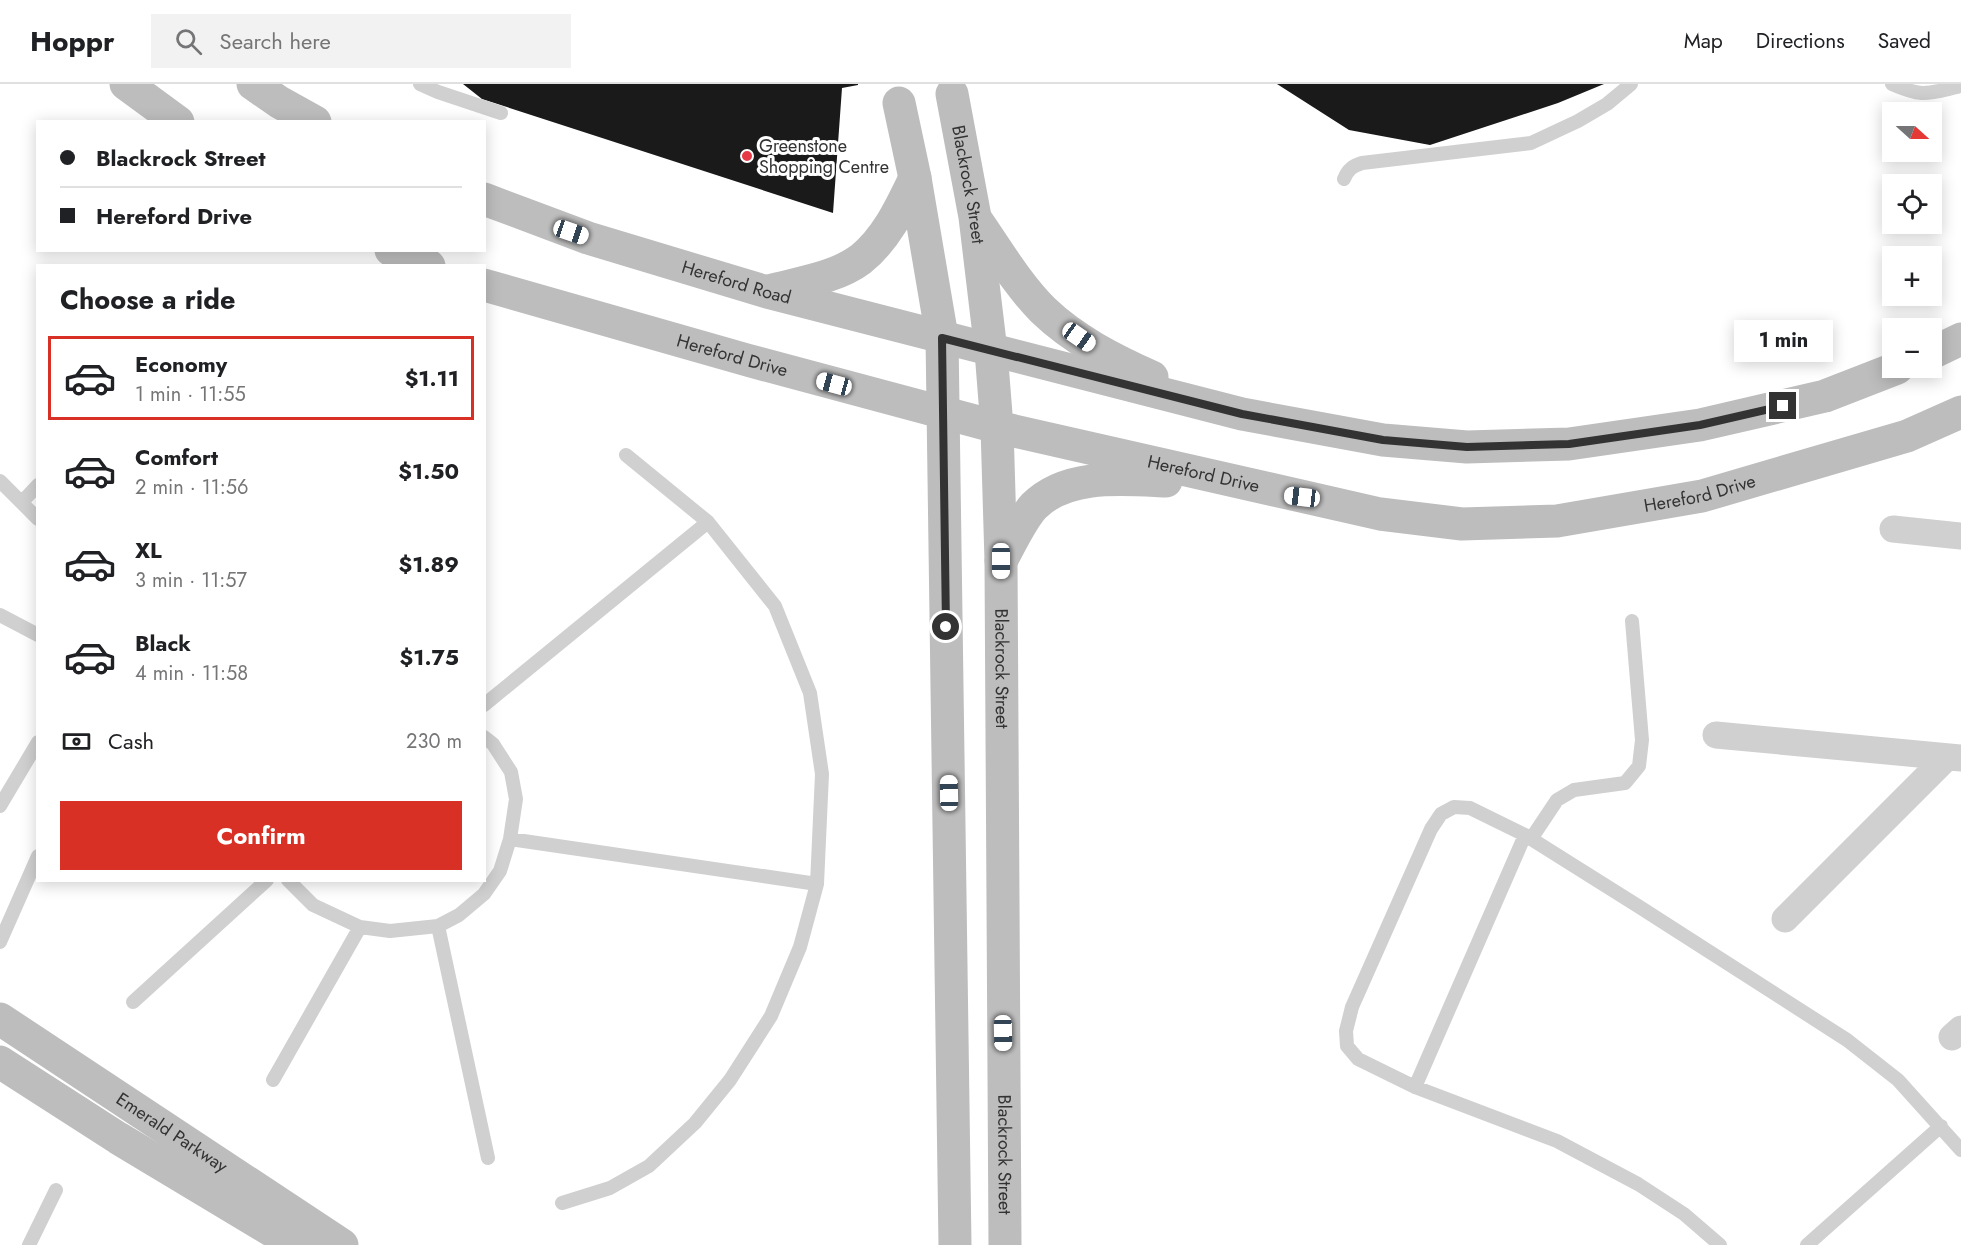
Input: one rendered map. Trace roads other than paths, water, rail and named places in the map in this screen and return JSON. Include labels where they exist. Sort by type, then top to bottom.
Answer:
[{"type":"street","points":[[126,84],[175,120]]},
{"type":"street","points":[[253,84],[311,120]]},
{"type":"street","name":"Blackrock Street","points":[[952,94],[975,217],[991,351],[997,427],[1001,561],[1005,1245]]},
{"type":"street","points":[[899,103],[915,178],[942,338],[955,1245]]},
{"type":"street","points":[[767,292],[820,277],[860,260],[887,230],[915,178]]},
{"type":"street","name":"Hereford Road","points":[[486,200],[588,238],[767,292],[991,351]]},
{"type":"street","points":[[975,217],[1026,290],[1044,310],[1065,327],[1093,347],[1125,365],[1242,414]]},
{"type":"street","points":[[395,252],[424,264]]},
{"type":"street","name":"Hereford Drive","points":[[486,286],[747,360],[997,427],[1380,514],[1462,524],[1557,521],[1702,496],[1907,436],[1961,412]]},
{"type":"street","points":[[1942,348],[1961,339]]},
{"type":"street","points":[[991,351],[1242,414],[1383,440],[1467,447],[1569,444],[1700,425],[1825,396],[1882,374]]},
{"type":"street","points":[[1001,561],[1033,508],[1050,492],[1073,484],[1127,479],[1186,483],[1302,497]]},
{"type":"street","points":[[1893,529],[1961,536]]},
{"type":"street","points":[[1716,735],[1954,757]]},
{"type":"street","points":[[1785,919],[1954,757]]},
{"type":"street","name":"Emerald Parkway","points":[[0,1019],[342,1245]]},
{"type":"street","name":"Emerald Parkway","points":[[0,1062],[118,1138],[296,1245]]},
{"type":"lane","points":[[420,84],[501,113]]},
{"type":"lane","points":[[1344,179],[1347,172],[1362,163],[1531,143],[1578,121],[1607,104],[1631,84]]},
{"type":"lane","points":[[1892,84],[1909,92],[1924,94],[1957,87]]},
{"type":"lane","points":[[562,1203],[610,1188],[649,1166],[694,1123],[730,1080],[771,1016],[800,947],[817,884],[822,774],[810,693],[776,606],[708,522],[626,455]]},
{"type":"lane","points":[[0,481],[36,517]]},
{"type":"lane","points":[[22,502],[36,487]]},
{"type":"lane","points":[[486,703],[708,522]]},
{"type":"lane","points":[[0,615],[36,634]]},
{"type":"lane","points":[[1415,1087],[1528,837],[1557,800],[1574,790],[1625,783],[1639,766],[1642,740],[1632,621]]},
{"type":"lane","points":[[290,882],[313,905],[360,927],[390,931],[438,926],[459,915],[484,894],[500,871],[510,839],[516,799],[511,772],[493,744],[486,739]]},
{"type":"lane","points":[[0,806],[36,745]]},
{"type":"lane","points":[[1720,1245],[1684,1214],[1656,1196],[1557,1141],[1415,1087],[1358,1059],[1347,1046],[1346,1031],[1353,1007],[1431,830],[1441,814],[1454,807],[1470,808],[1528,837],[1847,1041],[1898,1080],[1961,1150]]},
{"type":"lane","points":[[510,839],[817,884]]},
{"type":"lane","points":[[0,942],[36,861]]},
{"type":"lane","points":[[133,1002],[265,882]]},
{"type":"lane","points":[[438,926],[488,1158]]},
{"type":"lane","points":[[273,1080],[360,927]]},
{"type":"lane","points":[[1807,1245],[1941,1126]]},
{"type":"lane","points":[[28,1245],[56,1190]]},
{"type":"place","name":"Greenstone Shopping Centre","points":[[747,156]]}]
